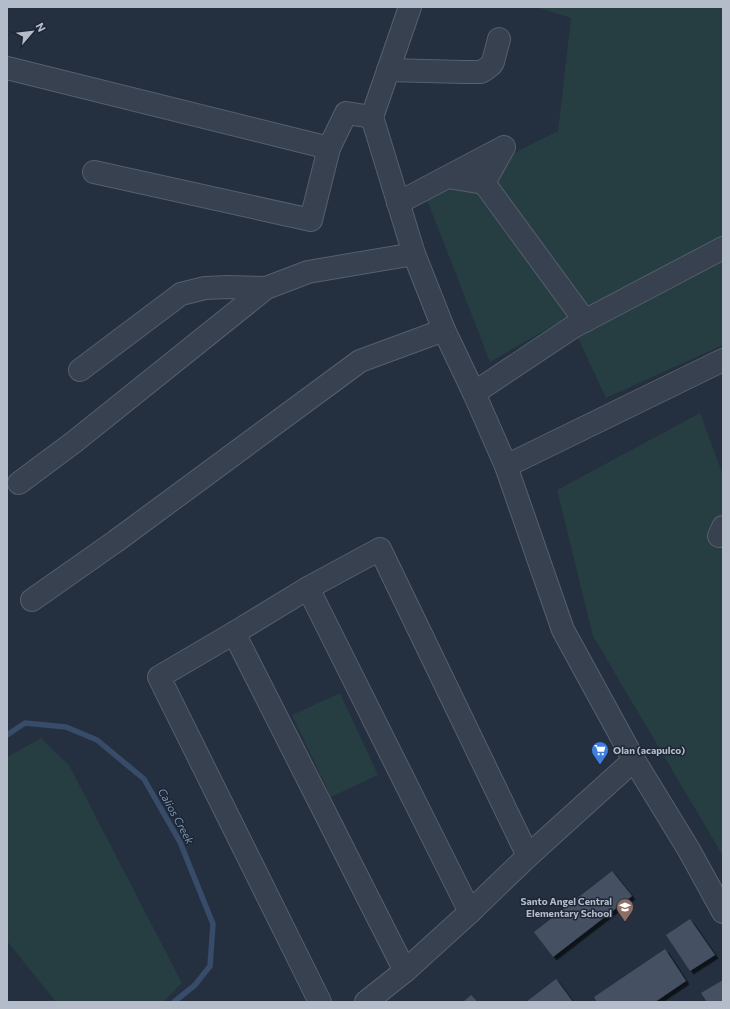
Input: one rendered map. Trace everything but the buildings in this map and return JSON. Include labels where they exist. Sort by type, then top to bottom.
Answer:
[{"type":"street","points":[[410,7],[372,118],[414,254],[444,330],[506,466],[563,630],[634,760],[689,850],[723,912]]},
{"type":"street","points":[[388,70],[481,72],[491,66],[499,39]]},
{"type":"street","points":[[7,68],[329,148]]},
{"type":"street","points":[[94,172],[311,220],[329,148],[346,113],[372,118]]},
{"type":"street","points":[[398,203],[504,147],[484,183]]},
{"type":"street","points":[[448,177],[484,183],[585,321]]},
{"type":"street","points":[[474,393],[573,327],[723,248]]},
{"type":"street","points":[[19,483],[74,442],[266,288],[308,272],[414,254]]},
{"type":"street","points":[[80,370],[181,294],[205,288],[266,288]]},
{"type":"street","points":[[32,600],[116,541],[360,361],[444,330]]},
{"type":"street","points":[[506,466],[723,360]]},
{"type":"street","points":[[320,1002],[159,677],[308,588],[380,549],[528,856]]},
{"type":"street","points":[[308,588],[470,912]]},
{"type":"street","points":[[234,633],[405,971]]},
{"type":"street","points":[[366,1002],[405,971],[470,912],[528,856],[634,760]]},
{"type":"green space","points":[[536,7],[723,7],[723,345],[606,398],[568,317],[490,362],[426,197],[558,131],[571,18]]},
{"type":"green space","points":[[700,413],[723,475],[723,856],[593,636],[557,490]]},
{"type":"green space","points":[[340,693],[378,775],[331,797],[292,715]]},
{"type":"green space","points":[[41,738],[69,765],[182,983],[163,1002],[56,1002],[7,941],[7,757]]},
{"type":"waterway","name":"Calios Creek","points":[[7,735],[25,723],[66,727],[97,740],[144,779],[180,842],[213,924],[210,966],[195,985],[174,1002]]},
{"type":"place","name":"Olan (acapulco)","points":[[600,765]]},
{"type":"place","name":"Santo Angel Central Elementary School","points":[[625,922]]}]
